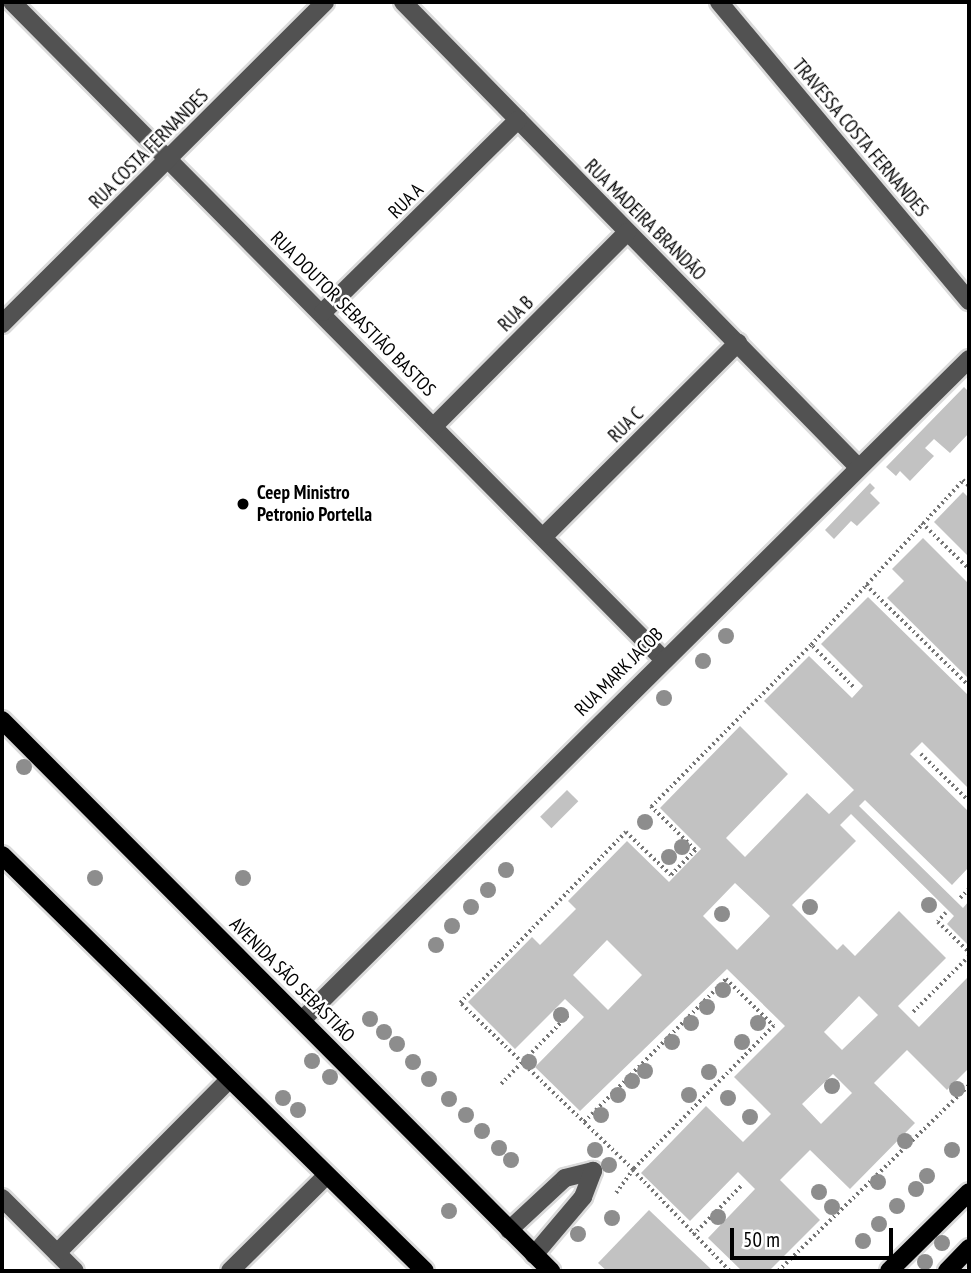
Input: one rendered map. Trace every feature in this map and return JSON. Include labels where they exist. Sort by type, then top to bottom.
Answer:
[{"type":"main road","name":"AVENIDA SÃO SEBASTIÃO","points":[[2,720],[551,1271]]},
{"type":"main road","points":[[2,855],[425,1271]]},
{"type":"main road","points":[[889,1271],[969,1192]]},
{"type":"main road","points":[[947,1271],[969,1248]]},
{"type":"street","name":"RUA DOUTOR SEBASTIÃO BASTOS","points":[[12,2],[323,312],[662,658]]},
{"type":"street","name":"RUA COSTA FERNANDES","points":[[2,324],[325,2]]},
{"type":"street","name":"RUA MADEIRA BRANDÃO","points":[[403,2],[858,467]]},
{"type":"street","name":"TRAVESSA COSTA FERNANDES","points":[[719,2],[969,301]]},
{"type":"street","name":"RUA A","points":[[323,312],[518,120]]},
{"type":"street","name":"RUA B","points":[[434,426],[627,232]]},
{"type":"street","name":"RUA C","points":[[544,536],[738,343]]},
{"type":"street","name":"RUA MARK JACOB","points":[[302,1020],[662,658],[969,359]]},
{"type":"street","points":[[57,1253],[230,1079]]},
{"type":"street","points":[[509,1230],[565,1178],[593,1171],[583,1197],[534,1255]]},
{"type":"street","points":[[230,1271],[327,1175]]},
{"type":"street","points":[[2,1198],[75,1271]]},
{"type":"path","points":[[730,1271],[633,1170],[460,1003],[626,832],[671,875],[695,850],[651,807],[811,645],[963,480],[969,486]]},
{"type":"path","points":[[922,523],[969,569]]},
{"type":"path","points":[[866,585],[969,686]]},
{"type":"path","points":[[811,645],[853,687]]},
{"type":"path","points":[[921,754],[969,801]]},
{"type":"path","points":[[960,898],[969,889]]},
{"type":"path","points":[[913,1012],[969,954],[938,922],[946,913]]},
{"type":"path","points":[[963,961],[969,968]]},
{"type":"path","points":[[584,1122],[726,979],[774,1026],[633,1170],[616,1193]]},
{"type":"path","points":[[501,1084],[568,1015]]},
{"type":"path","points":[[778,1271],[969,1085]]},
{"type":"path","points":[[693,1235],[742,1185]]},
{"type":"building","points":[[964,387],[969,392],[969,433],[950,453],[934,439],[925,448],[934,456],[910,481],[900,471],[896,476],[886,467]]},
{"type":"building","points":[[870,483],[875,488],[870,493],[880,503],[857,526],[851,521],[834,539],[825,530]]},
{"type":"building","points":[[963,492],[969,498],[969,557],[934,522]]},
{"type":"building","points":[[923,538],[969,584],[969,679],[887,598],[904,581],[892,569]]},
{"type":"building","points":[[868,597],[969,696],[969,789],[922,742],[910,754],[969,812],[969,867],[952,885],[865,800],[859,806],[963,908],[969,901],[969,946],[947,924],[954,916],[851,814],[840,825],[856,841],[792,905],[837,950],[843,944],[855,956],[899,911],[946,958],[898,1006],[919,1027],[967,978],[969,1068],[947,1090],[907,1050],[874,1083],[915,1123],[850,1189],[810,1150],[780,1180],[820,1220],[769,1271],[742,1271],[708,1238],[755,1189],[738,1172],[690,1221],[641,1173],[706,1106],[743,1142],[771,1114],[734,1077],[785,1026],[727,969],[580,1111],[535,1067],[584,1017],[565,999],[515,1049],[468,1002],[532,937],[540,945],[576,909],[568,901],[627,841],[669,882],[701,849],[660,808],[740,726],[788,774],[726,838],[745,857],[807,793],[829,814],[854,790],[764,701],[809,656],[852,698],[863,686],[821,644]],"holes":[[[735,883],[770,916],[737,950],[703,916]],[[607,940],[642,975],[608,1010],[573,975]],[[859,996],[878,1015],[842,1050],[824,1032]],[[833,1074],[852,1093],[821,1124],[802,1104]]]},
{"type":"building","points":[[567,790],[578,801],[551,828],[540,817]]},
{"type":"building","points":[[649,1210],[713,1271],[607,1271],[598,1263]]},
{"type":"place","name":"Ceep Ministro Petronio Portella","points":[[243,504]]}]
